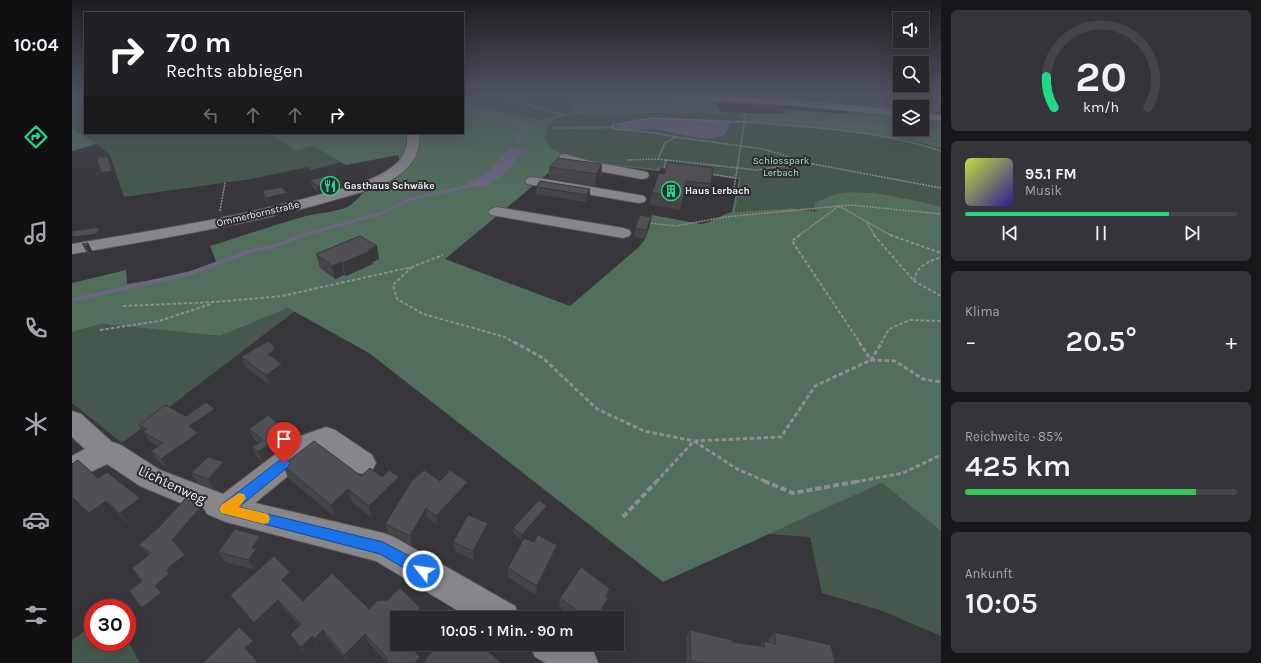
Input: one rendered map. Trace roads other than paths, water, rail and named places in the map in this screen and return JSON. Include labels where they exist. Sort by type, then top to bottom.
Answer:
[{"type":"street","name":"Ommerbornstraße","points":[[72,249],[218,224],[270,213],[354,190],[380,180],[398,169],[412,154],[413,134]]},
{"type":"street","points":[[565,158],[588,165],[642,175]]},
{"type":"street","points":[[532,181],[639,199]]},
{"type":"street","points":[[496,212],[623,233]]},
{"type":"street","name":"Lichtenweg","points":[[72,421],[105,452],[112,453],[150,478],[226,509],[383,548],[491,611]]},
{"type":"street","points":[[226,509],[307,445],[326,437],[362,464]]},
{"type":"street","points":[[72,469],[105,452]]},
{"type":"street","points":[[560,651],[580,663]]},
{"type":"waterway","points":[[515,123],[532,128]]},
{"type":"waterway","points":[[816,123],[850,126],[859,125],[941,134]]},
{"type":"waterway","points":[[554,128],[627,127]]},
{"type":"waterway","points":[[520,142],[518,134],[530,129]]},
{"type":"waterway","points":[[300,236],[382,213],[411,199],[479,184]]},
{"type":"waterway","points":[[72,300],[191,273],[248,252],[284,243],[302,235]]},
{"type":"place","name":"Gasthaus Schwäke","points":[[330,186]]},
{"type":"place","name":"Haus Lerbach","points":[[671,191]]},
{"type":"park label","name":"Schlosspark Lerbach","points":[[781,166]]}]
